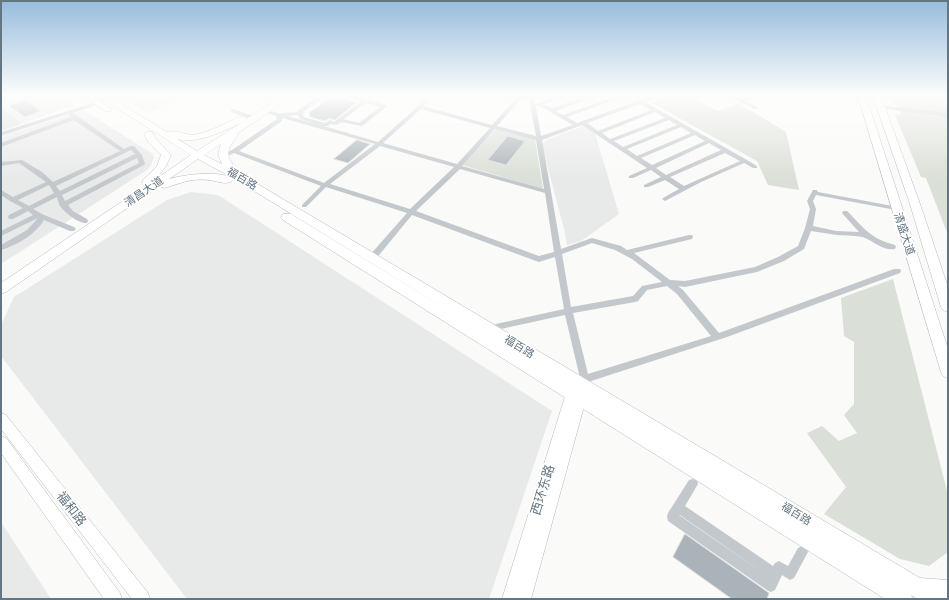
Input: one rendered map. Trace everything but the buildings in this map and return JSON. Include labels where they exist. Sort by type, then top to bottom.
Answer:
[{"type":"main road","name":"福百路","points":[[142,124],[191,156],[372,258],[911,594]]},
{"type":"main road","points":[[146,181],[160,170],[166,155],[163,150],[150,140],[154,132],[186,138],[200,137],[235,124]]},
{"type":"main road","name":"清昌大道","points":[[2,286],[138,196],[191,156],[239,124]]},
{"type":"main road","points":[[138,196],[154,190],[175,179],[186,177],[232,178],[223,156],[226,143],[241,124]]},
{"type":"main road","name":"清盛大道","points":[[870,124],[948,372]]},
{"type":"main road","name":"清盛大道","points":[[886,124],[914,201],[948,307]]},
{"type":"main road","name":"清昌大道","points":[[2,286],[72,229],[146,181],[191,156]]},
{"type":"main road","name":"福百路","points":[[232,178],[580,387],[842,561],[911,594],[936,599]]},
{"type":"main road","points":[[842,561],[875,589],[890,599]]},
{"type":"main road","points":[[911,594],[936,588],[948,590]]},
{"type":"street","points":[[1,134],[32,124]]},
{"type":"street","points":[[1,144],[58,124]]},
{"type":"street","points":[[84,124],[124,151]]},
{"type":"street","points":[[223,156],[234,151],[274,124]]},
{"type":"street","points":[[310,124],[547,192]]},
{"type":"street","points":[[304,206],[325,185],[379,144],[401,124]]},
{"type":"street","points":[[484,124],[539,139],[579,124],[610,141],[684,189]]},
{"type":"street","points":[[372,258],[412,212],[498,124]]},
{"type":"street","points":[[538,124],[547,192],[580,387],[897,271]]},
{"type":"street","points":[[597,133],[620,124]]},
{"type":"street","points":[[610,141],[653,124]]},
{"type":"street","points":[[623,150],[682,125],[756,167]]},
{"type":"street","points":[[637,158],[696,133]]},
{"type":"street","points":[[631,177],[650,167],[710,141]]},
{"type":"street","points":[[12,200],[132,147],[140,155],[142,164],[63,205]]},
{"type":"street","points":[[646,186],[726,150]]},
{"type":"street","points":[[234,151],[325,185],[412,212],[540,259],[592,240],[628,252],[680,292],[717,337]]},
{"type":"street","points":[[11,217],[140,155]]},
{"type":"street","points":[[1,164],[20,161],[51,183],[63,205],[74,216],[84,221]]},
{"type":"street","points":[[665,199],[745,161]]},
{"type":"street","points":[[1,192],[40,216],[72,229]]},
{"type":"street","points":[[496,327],[568,311],[635,300],[646,288],[669,283],[685,284],[757,269],[781,259],[801,247],[809,228],[814,209],[810,201],[814,192],[896,208]]},
{"type":"street","points":[[846,213],[866,235],[876,243],[892,247]]},
{"type":"street","points":[[1,234],[40,216]]},
{"type":"street","points":[[1,248],[25,236],[38,225],[40,216]]},
{"type":"street","points":[[809,228],[836,233],[866,235]]},
{"type":"street","points":[[628,252],[689,237]]},
{"type":"street","name":"西环东路","points":[[510,599],[580,387]]},
{"type":"street","name":"西环东路","points":[[524,599],[580,387]]},
{"type":"street","name":"福和路","points":[[1,418],[142,599]]},
{"type":"street","name":"福和路","points":[[1,442],[114,599]]},
{"type":"street","points":[[693,484],[672,517],[771,586],[779,567],[790,574],[802,552]]},
{"type":"shaded area","points":[[1,124],[21,124],[1,131]]},
{"type":"shaded area","points":[[41,124],[106,124],[153,154],[154,158],[147,170],[1,264],[1,137]]},
{"type":"shaded area","points":[[690,124],[773,124],[786,132],[799,190],[768,185],[757,161]]},
{"type":"shaded area","points":[[899,124],[948,124],[948,235],[926,178],[921,177]]},
{"type":"shaded area","points":[[583,126],[595,133],[619,214],[581,241],[567,245],[542,145],[546,140]]},
{"type":"shaded area","points":[[496,129],[535,139],[543,189],[462,165]]},
{"type":"shaded area","points":[[191,192],[218,195],[552,411],[489,599],[187,599],[1,356],[1,325],[14,297],[167,200]]},
{"type":"shaded area","points":[[893,279],[948,495],[948,552],[929,566],[900,559],[824,514],[846,487],[807,433],[822,426],[839,441],[857,433],[844,415],[854,404],[854,342],[844,336],[841,298]]},
{"type":"shaded area","points":[[1,522],[51,599],[1,599]]}]
